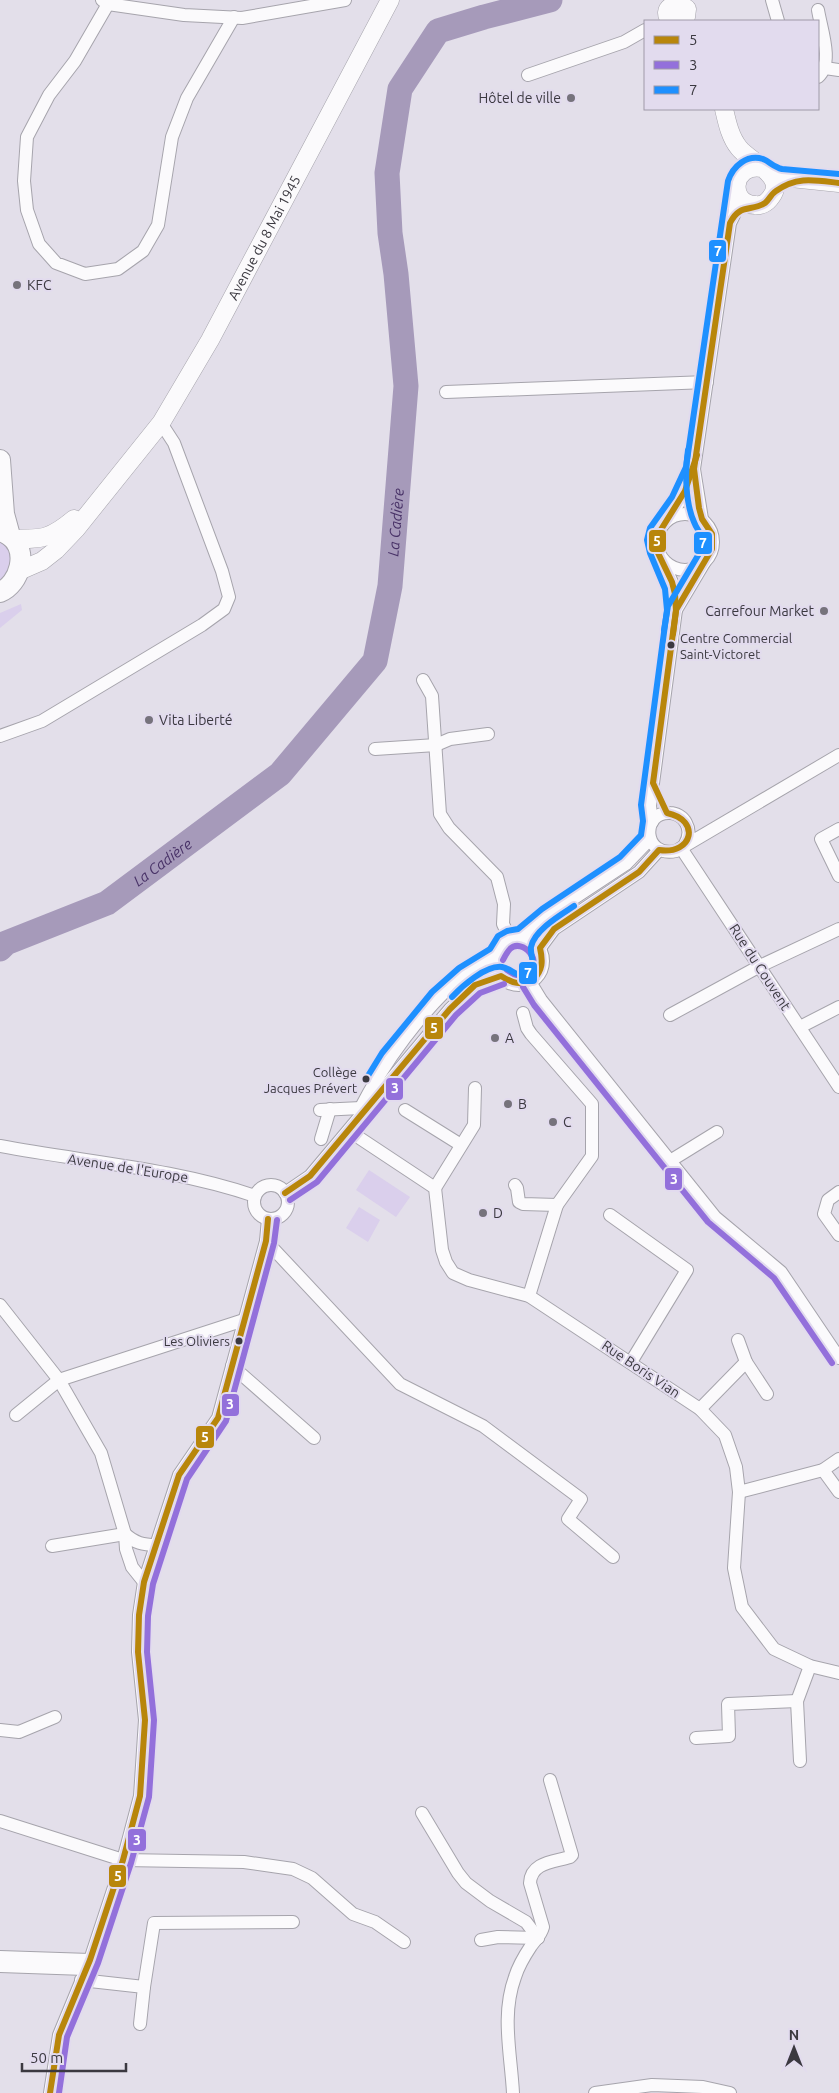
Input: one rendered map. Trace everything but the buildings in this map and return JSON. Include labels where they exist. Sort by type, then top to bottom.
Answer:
[{"type":"main road","name":"Avenue du 8 Mai 1945","points":[[125,466],[161,422],[210,340],[390,0]]},
{"type":"main road","points":[[724,110],[727,125],[740,149],[769,178],[770,199],[765,203],[753,205],[742,200],[739,181],[740,149]]},
{"type":"main road","points":[[739,181],[751,168],[782,186],[804,179],[839,183]]},
{"type":"main road","points":[[0,460],[4,514],[8,535],[19,550],[21,559],[19,571],[12,583],[0,592]]},
{"type":"main road","points":[[8,535],[43,539],[64,528],[83,512],[125,466]]},
{"type":"main road","points":[[19,571],[42,561],[56,550],[76,529],[125,466]]},
{"type":"street","points":[[234,17],[187,98],[172,137],[158,225],[143,251],[118,269],[85,274],[56,263],[39,244],[27,210],[24,181],[27,137],[49,95],[75,61],[105,2],[184,14],[234,17],[242,18],[345,0]]},
{"type":"street","points":[[772,0],[778,20]]},
{"type":"street","points":[[818,10],[825,55],[821,73],[839,70]]},
{"type":"street","points":[[528,75],[624,42],[644,31]]},
{"type":"street","points":[[652,822],[650,806],[676,610],[674,586],[656,541],[662,524],[669,518],[680,501],[694,469],[730,224],[734,215],[739,181]]},
{"type":"street","points":[[734,215],[753,205]]},
{"type":"street","points":[[446,392],[707,382]]},
{"type":"street","points":[[0,736],[42,721],[202,625],[224,609],[229,598],[222,571],[174,443],[161,422]]},
{"type":"street","points":[[694,469],[702,519]]},
{"type":"street","points":[[669,518],[685,513],[702,519],[708,526],[713,541],[709,556],[676,610]]},
{"type":"street","points":[[662,558],[668,564],[682,570],[698,567],[704,562]]},
{"type":"street","points":[[423,680],[432,696],[440,814],[449,828],[497,877],[504,904],[504,924],[516,938],[534,942],[540,948],[543,955],[541,971],[530,982],[514,984],[501,976],[497,969],[496,955]]},
{"type":"street","points":[[376,748],[436,745],[450,739],[488,734]]},
{"type":"street","points":[[683,846],[689,834],[686,823],[678,815],[667,813],[656,817],[650,827],[650,839],[659,850],[670,852],[683,846],[839,755]]},
{"type":"street","points":[[653,783],[659,800],[667,813]]},
{"type":"street","points":[[686,823],[712,828]]},
{"type":"street","points":[[839,829],[821,839],[839,876]]},
{"type":"street","points":[[349,1131],[373,1084],[389,1059],[439,998],[465,974],[496,955],[504,943],[516,938],[626,864],[650,839]]},
{"type":"street","name":"Rue du Couvent","points":[[683,846],[839,1086]]},
{"type":"street","points":[[540,948],[554,930],[639,872],[659,850]]},
{"type":"street","points":[[670,1015],[760,966],[839,929]]},
{"type":"street","points":[[285,1193],[310,1176],[450,1009],[475,985],[501,976]]},
{"type":"street","points":[[530,982],[541,1000],[715,1218],[781,1272],[839,1358]]},
{"type":"street","points":[[800,1028],[839,1007]]},
{"type":"street","points":[[523,1013],[527,1028],[531,1034],[592,1104],[592,1156],[557,1205],[529,1296]]},
{"type":"street","points":[[349,1131],[435,1188],[474,1125],[475,1088]]},
{"type":"street","points":[[334,1148],[317,1140],[325,1109],[361,1108]]},
{"type":"street","points":[[405,1110],[461,1145]]},
{"type":"street","points":[[670,1161],[717,1132]]},
{"type":"street","name":"Avenue de l'Europe","points":[[0,1146],[162,1172],[216,1183],[255,1196]]},
{"type":"street","points":[[277,1186],[285,1193],[287,1198],[286,1209],[278,1217],[268,1219],[256,1210],[255,1196],[261,1188],[277,1186]]},
{"type":"street","points":[[515,1186],[519,1202],[523,1204],[557,1205]]},
{"type":"street","name":"Rue Boris Vian","points":[[435,1188],[442,1250],[446,1262],[454,1273],[469,1280],[529,1296],[700,1409],[725,1435],[736,1466],[739,1492],[734,1568],[742,1607],[774,1649],[810,1666],[839,1673]]},
{"type":"street","points":[[839,1192],[828,1200],[824,1214],[839,1235]]},
{"type":"street","points":[[610,1215],[687,1270],[631,1362]]},
{"type":"street","points":[[50,2093],[59,2035],[85,1970],[124,1860],[140,1786],[145,1720],[138,1652],[139,1615],[144,1582],[179,1475],[218,1418],[266,1241],[268,1219]]},
{"type":"street","points":[[266,1241],[400,1384],[483,1426],[581,1499],[568,1519],[613,1557]]},
{"type":"street","points":[[0,1305],[59,1380],[101,1453],[125,1534],[126,1549],[132,1567],[144,1582]]},
{"type":"street","points":[[16,1415],[59,1380],[244,1320]]},
{"type":"street","points":[[738,1340],[746,1362],[767,1394]]},
{"type":"street","points":[[700,1409],[746,1362]]},
{"type":"street","points":[[232,1366],[314,1438]]},
{"type":"street","points":[[739,1492],[823,1470],[839,1458]]},
{"type":"street","points":[[823,1470],[839,1492]]},
{"type":"street","points":[[125,1534],[133,1541],[144,1545],[156,1545]]},
{"type":"street","points":[[52,1546],[125,1534]]},
{"type":"street","points":[[800,1761],[797,1701],[810,1666]]},
{"type":"street","points":[[696,1738],[729,1736],[728,1704],[797,1701]]},
{"type":"street","points":[[0,1730],[19,1732],[55,1716]]},
{"type":"street","points":[[513,2093],[508,2040],[510,1994],[515,1975],[543,1927],[530,1883],[530,1876],[539,1866],[572,1855],[550,1780]]},
{"type":"street","points":[[422,1813],[466,1883],[490,1901],[526,1922],[538,1938]]},
{"type":"street","points":[[0,1821],[124,1860],[244,1862],[293,1869],[312,1878],[353,1914],[376,1922],[404,1942]]},
{"type":"street","points":[[140,2024],[154,1924],[293,1922]]},
{"type":"street","points":[[481,1940],[498,1937],[538,1938]]},
{"type":"street","points":[[0,1957],[85,1970],[144,1987]]},
{"type":"street","points":[[0,1966],[85,1970]]},
{"type":"street","points":[[595,2093],[652,2085],[703,2088],[730,2093]]},
{"type":"shaded area","points":[[0,540],[9,549],[13,563],[0,584]]},
{"type":"shaded area","points":[[21,604],[22,610],[0,628],[0,613]]},
{"type":"shaded area","points":[[369,1170],[410,1197],[396,1217],[356,1190]]},
{"type":"shaded area","points":[[359,1207],[380,1220],[368,1242],[346,1228]]},
{"type":"waterway","name":"La Cadière","points":[[0,949],[6,943],[107,903],[280,774],[375,661],[390,586],[406,386],[396,274],[390,233],[387,173],[400,89],[438,31],[550,0]]},
{"type":"transit line","name":"7","points":[[366,1079],[382,1053],[432,992],[459,968],[490,949],[498,936],[507,931],[518,929],[542,909],[620,857],[641,835],[643,821],[641,805],[667,610],[665,589],[650,553],[647,540],[650,528],[672,497],[686,467],[728,181],[737,166],[751,158],[763,159],[782,169],[839,174]]},
{"type":"transit line","name":"5","points":[[285,1193],[310,1176],[450,1009],[475,985],[501,976],[517,983],[533,980],[539,973],[541,965],[540,948],[554,929],[639,872],[659,850],[670,850],[679,847],[685,842],[688,836],[685,822],[667,813],[653,783],[676,610],[712,549],[712,534],[702,519],[699,508],[694,469],[730,223],[742,210],[760,206],[774,192],[791,183],[806,180],[839,183]]},
{"type":"transit line","name":"7","points":[[664,630],[668,606],[703,547],[701,535],[691,514],[687,496],[686,467],[688,450]]},
{"type":"transit line","name":"5","points":[[673,634],[676,611],[675,594],[672,582],[658,553],[657,536],[685,491],[697,455]]},
{"type":"transit line","name":"7","points":[[452,997],[468,982],[489,969],[502,967],[520,975],[528,973],[533,963],[531,947],[537,935],[549,923],[574,906]]},
{"type":"transit line","name":"3","points":[[503,960],[509,950],[515,946],[526,949],[533,958],[534,964],[532,969],[526,974],[518,976],[507,970]]},
{"type":"transit line","name":"3","points":[[290,1200],[317,1182],[456,1015],[480,993],[504,984]]},
{"type":"transit line","name":"3","points":[[523,987],[534,1005],[708,1222],[774,1278],[832,1363]]},
{"type":"transit line","name":"5","points":[[50,2093],[59,2035],[90,1960],[123,1860],[140,1796],[145,1720],[138,1652],[139,1615],[144,1582],[179,1475],[218,1418],[266,1241],[268,1219]]},
{"type":"transit line","name":"3","points":[[59,2093],[67,2037],[98,1963],[131,1863],[149,1797],[154,1720],[147,1652],[148,1616],[153,1584],[187,1479],[226,1421],[274,1243],[277,1220]]},
{"type":"place","name":"Hôtel de ville","points":[[571,98]]},
{"type":"place","name":"KFC","points":[[17,285]]},
{"type":"place","name":"Carrefour Market","points":[[824,611]]},
{"type":"place","name":"Centre Commercial Saint-Victoret","points":[[671,645]]},
{"type":"place","name":"Vita Liberté","points":[[149,720]]},
{"type":"place","name":"A","points":[[495,1038]]},
{"type":"place","name":"Collège Jacques Prévert","points":[[366,1079]]},
{"type":"place","name":"B","points":[[508,1104]]},
{"type":"place","name":"C","points":[[553,1122]]},
{"type":"place","name":"D","points":[[483,1213]]},
{"type":"place","name":"Les Oliviers","points":[[239,1341]]}]
